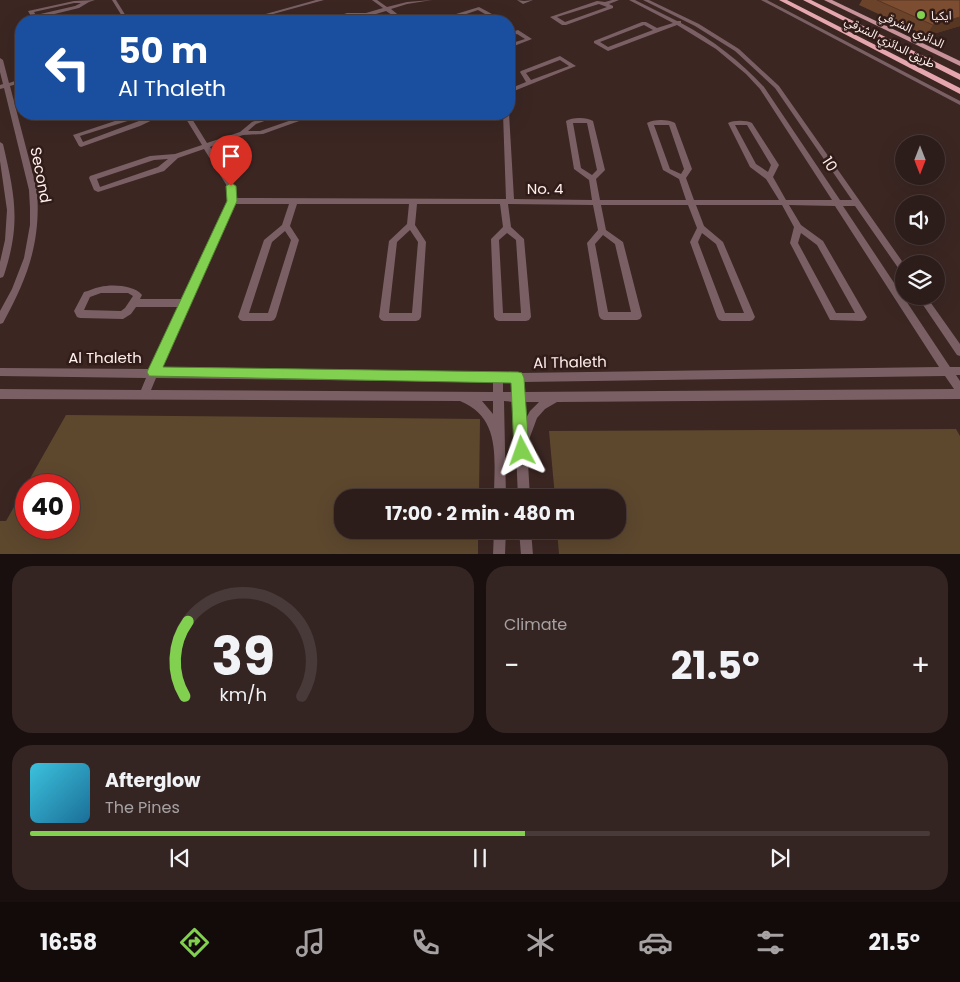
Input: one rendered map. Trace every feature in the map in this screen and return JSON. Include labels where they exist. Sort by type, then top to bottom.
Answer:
[{"type":"highway","name":"طريق الدائري الشرقي","points":[[782,0],[960,91]]},
{"type":"highway","name":"طريق الدائري الشرقي","points":[[806,0],[960,77]]},
{"type":"main road","name":"الدائري الشرقي","points":[[827,0],[960,64]]},
{"type":"street","points":[[114,0],[123,15]]},
{"type":"street","points":[[266,15],[322,0]]},
{"type":"street","points":[[374,0],[396,15]]},
{"type":"street","points":[[366,15],[408,2],[430,0]]},
{"type":"street","points":[[519,0],[523,2],[531,0]]},
{"type":"street","points":[[605,4],[611,7],[564,24],[553,17],[599,2],[605,4],[617,0]]},
{"type":"street","name":"10","points":[[631,0],[678,22],[708,40],[746,70],[776,108],[960,390]]},
{"type":"street","name":"10","points":[[645,0],[686,20],[737,50],[777,87],[895,257]]},
{"type":"street","points":[[763,0],[960,103]]},
{"type":"street","points":[[43,15],[77,7],[90,1]]},
{"type":"street","points":[[33,15],[31,11],[74,2],[90,1]]},
{"type":"street","points":[[457,15],[479,8],[488,14],[485,15]]},
{"type":"street","points":[[656,30],[644,24],[596,42],[608,49],[686,20]]},
{"type":"street","points":[[515,33],[518,32],[529,39],[515,44]]},
{"type":"street","points":[[515,89],[573,66],[560,58],[523,72],[529,83]]},
{"type":"street","name":"Second","points":[[0,60],[3,86],[33,190],[35,208],[33,235],[25,270],[0,320]]},
{"type":"street","points":[[124,120],[76,135],[81,145],[148,120]]},
{"type":"street","points":[[144,394],[232,201],[231,186],[190,120]]},
{"type":"street","points":[[242,133],[254,123],[263,120]]},
{"type":"street","points":[[176,156],[161,169],[98,190],[93,178],[153,158],[176,156],[242,133],[261,133],[298,120]]},
{"type":"street","points":[[506,120],[507,228],[495,239],[499,317],[526,317],[520,239],[507,228]]},
{"type":"street","points":[[592,180],[601,170],[590,121],[569,121],[578,169],[592,180],[602,232],[619,242],[636,316],[604,316],[590,242],[602,232]]},
{"type":"street","points":[[769,177],[775,165],[749,122],[732,123],[753,165],[769,177],[798,227],[820,243],[862,317],[833,317],[794,242],[798,227]]},
{"type":"street","points":[[682,178],[688,169],[672,123],[650,123],[668,170],[682,178],[702,228],[719,242],[750,317],[722,317],[694,242],[702,228]]},
{"type":"street","points":[[0,144],[14,214],[0,275]]},
{"type":"street","name":"No. 4","points":[[232,201],[857,203]]},
{"type":"street","points":[[286,226],[295,240],[271,317],[243,317],[268,240],[286,226],[294,201]]},
{"type":"street","points":[[411,224],[393,241],[384,317],[416,317],[422,242],[411,224],[412,201]]},
{"type":"street","points":[[134,303],[138,295],[135,291],[95,291],[87,295],[79,313],[86,316],[117,316],[125,313],[134,303],[185,303]]},
{"type":"street","points":[[928,305],[960,352]]},
{"type":"street","name":"Al Thaleth","points":[[0,372],[154,372],[518,378],[960,372]]},
{"type":"street","points":[[498,378],[500,489]]},
{"type":"street","points":[[518,378],[524,489]]},
{"type":"street","points":[[0,394],[554,397],[960,394]]},
{"type":"street","points":[[454,396],[471,401],[483,408],[492,418],[500,452]]},
{"type":"street","points":[[522,451],[530,417],[540,406],[554,397]]},
{"type":"street","points":[[499,554],[500,539]]},
{"type":"street","points":[[525,539],[526,554]]},
{"type":"shaded area","points":[[66,415],[480,419],[479,489],[334,489],[334,539],[478,539],[478,554],[0,554],[0,521],[6,521],[15,505],[15,539],[80,539],[80,474],[32,474]]},
{"type":"shaded area","points":[[956,429],[960,436],[960,554],[559,554],[558,539],[626,539],[626,489],[554,489],[549,431]]},
{"type":"building","points":[[877,0],[960,0],[960,17],[933,25]]},
{"type":"place","name":"ايكيا","points":[[921,15]]},
{"type":"route","points":[[231,186],[232,201],[154,372],[518,378],[522,451]]}]
